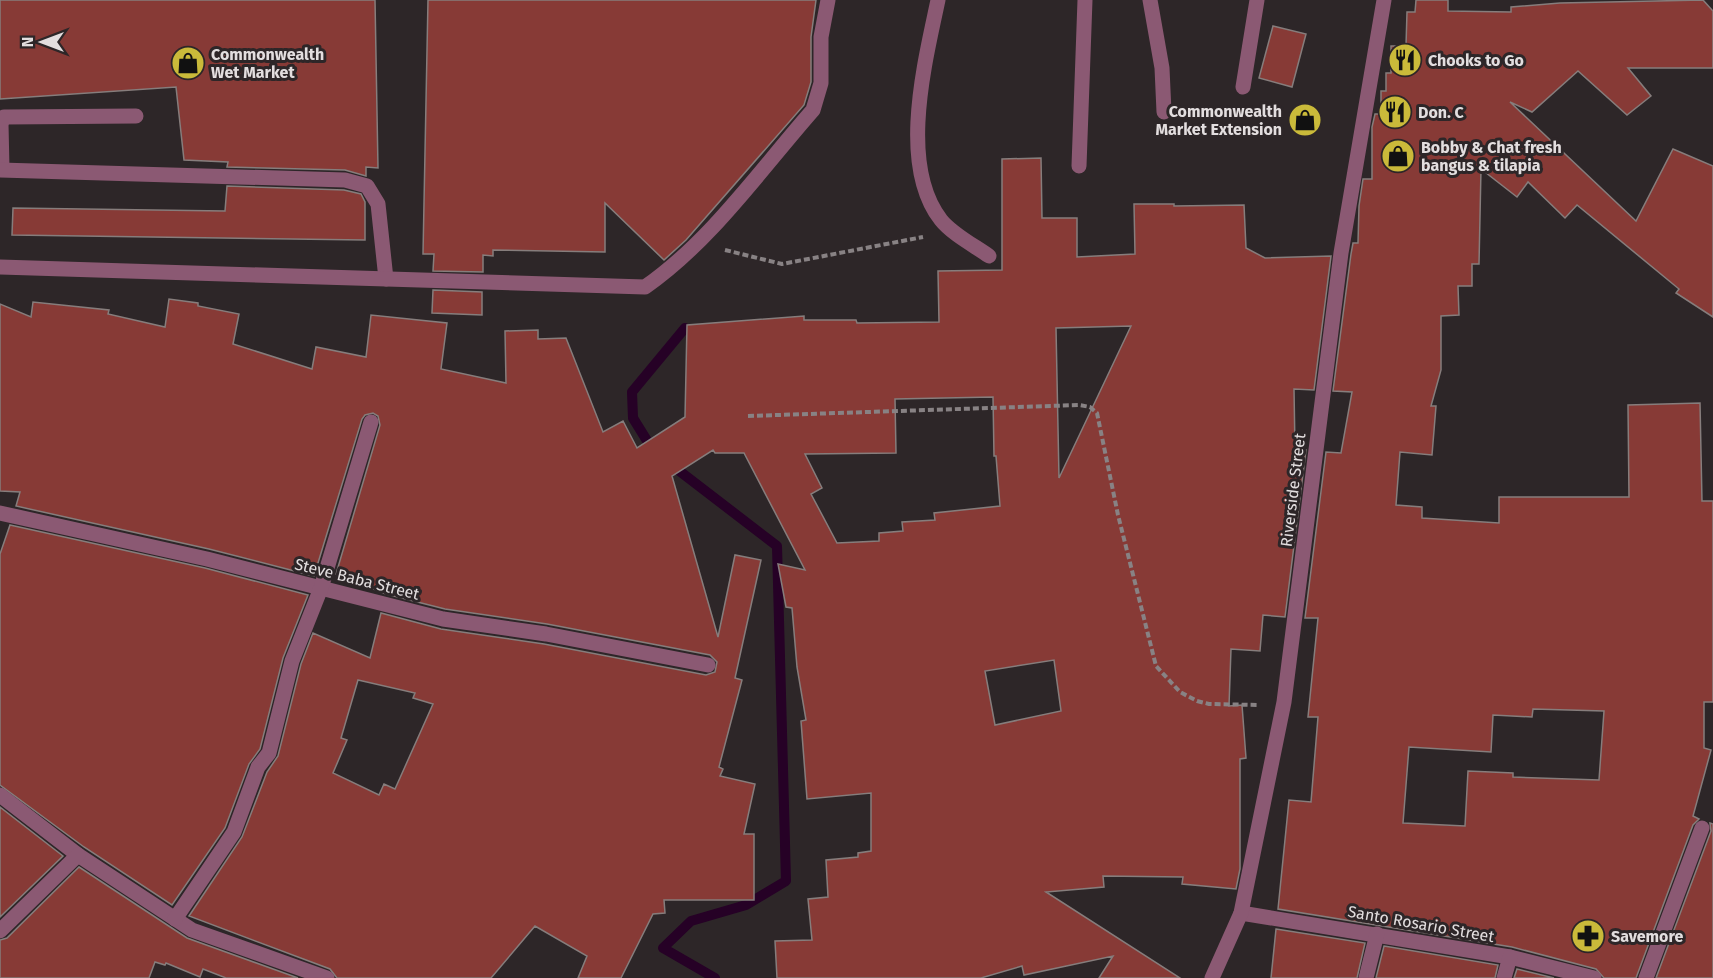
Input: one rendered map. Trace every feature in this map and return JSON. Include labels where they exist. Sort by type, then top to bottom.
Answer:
[{"type":"street","points":[[0,267],[645,287],[664,274],[697,243],[813,110],[821,83],[821,37],[828,0]]},
{"type":"street","points":[[938,0],[919,94],[918,126],[921,172],[926,190],[942,221],[989,256]]},
{"type":"street","points":[[1079,166],[1085,0]]},
{"type":"street","points":[[1150,0],[1162,68],[1164,112]]},
{"type":"street","points":[[1243,87],[1257,0]]},
{"type":"street","name":"Riverside Street","points":[[1212,978],[1241,913],[1284,702],[1341,253],[1384,0]]},
{"type":"street","points":[[136,116],[4,117],[1,124],[1,169],[345,180],[366,186],[378,204],[386,279]]},
{"type":"street","points":[[175,919],[234,832],[258,768],[269,753],[292,661],[321,588],[371,422]]},
{"type":"street","name":"Steve Baba Street","points":[[0,513],[443,619],[546,634],[708,665]]},
{"type":"street","points":[[0,795],[78,855],[192,930],[327,978]]},
{"type":"street","points":[[1646,978],[1702,828]]},
{"type":"street","points":[[0,931],[78,855]]},
{"type":"street","name":"Santo Rosario Street","points":[[1241,913],[1510,957],[1594,978]]},
{"type":"street","points":[[1366,978],[1377,934]]},
{"type":"street","points":[[1504,978],[1510,957]]},
{"type":"path","points":[[697,243],[782,264],[923,238],[942,221]]},
{"type":"path","points":[[748,416],[1079,405],[1090,407],[1097,413],[1118,515],[1156,666],[1180,692],[1197,701],[1209,704],[1262,705],[1284,702]]},
{"type":"building","name":"Commonwealth Wet Market","points":[[0,0],[375,0],[378,168],[366,167],[366,176],[345,170],[227,167],[228,162],[184,160],[176,87],[0,99]]},
{"type":"building","points":[[428,0],[816,0],[811,37],[811,82],[804,105],[686,240],[664,260],[605,203],[605,252],[493,250],[493,256],[483,255],[483,272],[433,271],[434,254],[423,254]]},
{"type":"building","points":[[1416,0],[1448,0],[1448,11],[1511,12],[1511,7],[1560,3],[1703,0],[1713,11],[1713,68],[1628,68],[1651,96],[1627,115],[1578,71],[1532,112],[1510,102],[1636,221],[1673,149],[1713,166],[1713,317],[1676,293],[1679,289],[1577,205],[1565,218],[1528,182],[1517,197],[1481,169],[1479,264],[1472,264],[1472,286],[1458,286],[1459,315],[1441,316],[1441,370],[1431,406],[1436,406],[1432,455],[1400,452],[1396,505],[1422,507],[1422,518],[1499,523],[1499,497],[1629,497],[1628,405],[1700,403],[1702,501],[1713,501],[1713,702],[1704,702],[1704,748],[1711,750],[1693,816],[1699,819],[1693,825],[1636,978],[1604,978],[1596,969],[1512,947],[1278,909],[1289,800],[1311,802],[1318,717],[1308,717],[1318,618],[1305,618],[1326,452],[1341,453],[1352,392],[1333,391],[1351,254],[1353,243],[1358,243],[1359,206],[1363,179],[1372,179],[1372,127],[1375,114],[1381,114],[1381,91],[1386,91],[1386,73],[1391,73],[1391,46],[1406,46],[1407,12],[1415,12]],"holes":[[[1533,709],[1604,711],[1599,780],[1513,777],[1513,773],[1468,771],[1465,826],[1403,823],[1409,747],[1491,752],[1493,715],[1532,717]]]},
{"type":"building","points":[[1273,26],[1306,34],[1292,87],[1259,78]]},
{"type":"building","points":[[1041,158],[1042,218],[1077,218],[1077,257],[1135,254],[1134,204],[1244,205],[1246,248],[1265,258],[1331,256],[1314,390],[1294,389],[1295,449],[1306,450],[1285,617],[1263,615],[1260,651],[1231,649],[1229,706],[1242,705],[1246,758],[1240,759],[1240,869],[1236,889],[1182,884],[1183,877],[1103,876],[1104,887],[1046,892],[1180,978],[1099,978],[1113,956],[1024,975],[1022,966],[981,978],[777,978],[775,941],[812,940],[808,899],[828,897],[826,860],[858,857],[858,853],[871,851],[871,793],[807,799],[801,721],[806,720],[797,667],[792,608],[786,607],[778,564],[805,570],[744,453],[715,453],[713,450],[672,476],[718,637],[735,555],[761,560],[735,678],[742,680],[719,767],[723,769],[720,776],[755,784],[744,834],[754,834],[754,900],[664,900],[665,913],[653,914],[621,978],[578,978],[587,956],[535,926],[491,978],[337,978],[330,969],[189,916],[242,837],[267,772],[278,756],[301,664],[313,633],[370,658],[381,613],[441,629],[544,644],[706,675],[715,672],[717,662],[710,655],[547,624],[445,609],[386,594],[336,574],[380,425],[378,416],[373,413],[365,415],[362,419],[314,576],[209,549],[16,506],[20,492],[0,491],[0,304],[31,317],[33,302],[109,310],[108,314],[165,327],[169,299],[198,303],[198,306],[239,314],[233,344],[312,369],[316,347],[366,357],[371,315],[447,323],[441,369],[506,383],[505,331],[538,330],[538,339],[566,338],[603,432],[623,421],[637,448],[685,417],[687,325],[804,316],[804,320],[856,320],[857,323],[939,322],[938,271],[1002,270],[1002,159]],"holes":[[[1131,326],[1059,478],[1056,328]],[[993,397],[994,456],[996,456],[1000,506],[934,513],[935,520],[902,522],[903,531],[879,533],[879,541],[837,543],[811,494],[822,488],[805,454],[896,453],[895,399]],[[1054,660],[1061,711],[995,725],[985,671]],[[358,680],[415,693],[413,698],[433,704],[395,789],[384,784],[379,795],[333,773],[347,740],[341,738]]]},
{"type":"building","points":[[227,186],[344,190],[361,194],[365,202],[365,240],[12,235],[13,208],[225,211]]},
{"type":"building","points":[[433,290],[482,292],[482,315],[432,313]]},
{"type":"building","points":[[10,525],[205,568],[308,595],[283,658],[260,749],[249,764],[225,828],[172,905],[84,847],[0,785],[0,554]]},
{"type":"building","points":[[0,807],[63,856],[0,917]]},
{"type":"building","points":[[1710,823],[1713,824],[1713,978],[1656,978],[1711,831]]},
{"type":"building","points":[[79,867],[187,938],[298,978],[226,978],[203,969],[200,977],[166,963],[165,965],[155,962],[149,978],[0,978],[0,940],[7,938]]},
{"type":"building","points":[[1276,929],[1365,943],[1357,978],[1271,978]]},
{"type":"building","points":[[1384,946],[1498,965],[1495,978],[1376,978]]},
{"type":"building","points":[[1517,969],[1554,978],[1514,978]]},
{"type":"waterway","points":[[654,452],[633,418],[632,392],[685,328]]},
{"type":"waterway","points":[[669,463],[777,546],[786,881],[746,905],[691,921],[663,948],[715,978]]},
{"type":"place","name":"Chooks to Go","points":[[1405,60]]},
{"type":"place","name":"Commonwealth Wet Market","points":[[188,63]]},
{"type":"place","name":"Don. C","points":[[1395,112]]},
{"type":"place","name":"Commonwealth Market Extension","points":[[1305,120]]},
{"type":"place","name":"Bobby & Chat fresh bangus & tilapia","points":[[1398,156]]},
{"type":"place","name":"Savemore","points":[[1588,936]]}]
